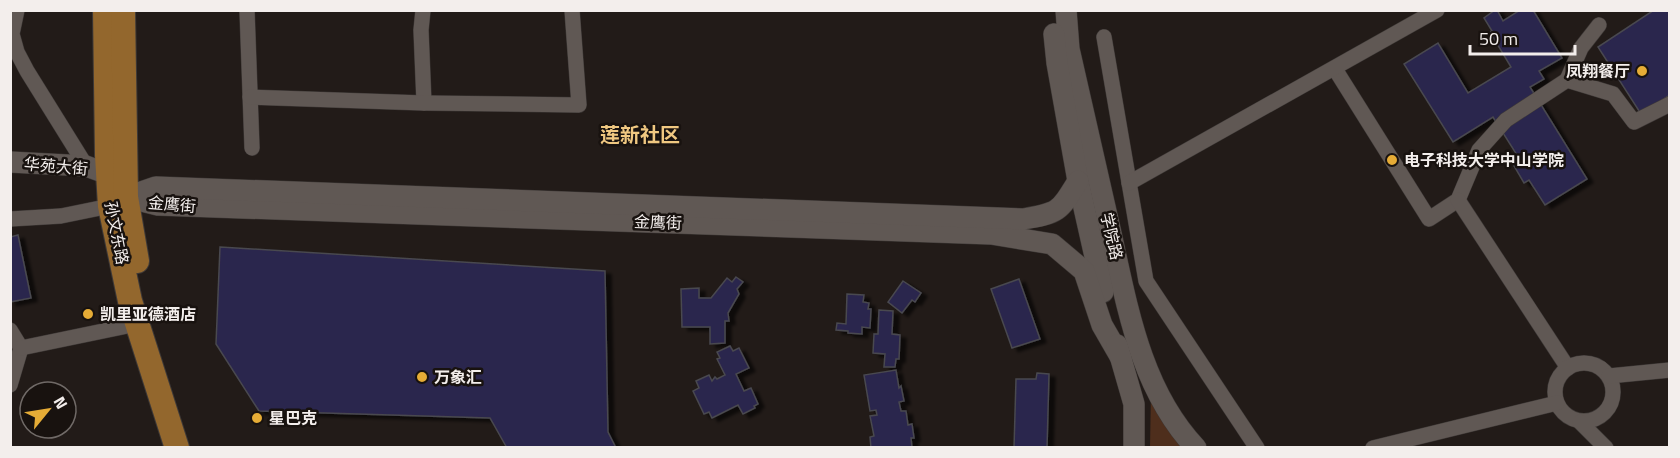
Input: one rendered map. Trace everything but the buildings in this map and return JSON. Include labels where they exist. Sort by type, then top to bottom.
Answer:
[{"type":"main road","name":"孙文东路","points":[[105,10],[108,174],[192,447]]},
{"type":"main road","name":"孙文东路","points":[[123,10],[118,202],[130,301],[177,447]]},
{"type":"street","points":[[16,10],[11,34],[17,52],[86,166]]},
{"type":"street","points":[[247,10],[252,148]]},
{"type":"street","points":[[423,10],[421,30],[424,103]]},
{"type":"street","points":[[250,97],[579,105],[572,10]]},
{"type":"street","name":"学院路","points":[[1053,10],[1057,63],[1078,181],[1101,283],[1134,404],[1134,447]]},
{"type":"street","name":"学院路","points":[[1066,10],[1069,50],[1133,331],[1152,384],[1182,433],[1196,447]]},
{"type":"street","points":[[1129,183],[1437,10]]},
{"type":"street","points":[[1335,69],[1429,219],[1458,200],[1479,150],[1506,120],[1567,80],[1581,48],[1599,25]]},
{"type":"street","points":[[1104,37],[1146,282],[1257,447]]},
{"type":"street","points":[[1567,80],[1613,94],[1634,122],[1670,104]]},
{"type":"street","name":"华苑大街","points":[[10,162],[86,166],[108,174]]},
{"type":"street","name":"金鹰街","points":[[118,202],[156,187],[1023,219],[1050,214],[1063,205],[1078,181]]},
{"type":"street","points":[[1458,200],[1568,368]]},
{"type":"street","points":[[10,219],[61,216],[118,202]]},
{"type":"street","name":"金鹰街","points":[[118,202],[991,234],[1052,244],[1083,271],[1102,325],[1121,358]]},
{"type":"street","points":[[21,348],[137,324]]},
{"type":"street","points":[[10,330],[21,348],[10,386]]},
{"type":"street","points":[[1586,363],[1595,365],[1609,376],[1613,385],[1612,403],[1607,412],[1599,418],[1590,422],[1580,422],[1562,412],[1557,403],[1556,383],[1568,368],[1586,363]]},
{"type":"street","points":[[1609,376],[1670,370]]},
{"type":"street","points":[[1374,447],[1557,403]]},
{"type":"street","points":[[1580,422],[1606,447]]},
{"type":"shaded area","points":[[1151,391],[1190,447],[1150,448]]},
{"type":"place","name":"凤翔餐厅","points":[[1642,71]]},
{"type":"place","name":"电子科技大学中山学院","points":[[1392,160]]},
{"type":"place","name":"凯里亚德酒店","points":[[88,314]]},
{"type":"place","name":"万象汇","points":[[422,377]]},
{"type":"place","name":"星巴克","points":[[257,418]]},
{"type":"district","name":"莲新社区","points":[[640,135]]}]
